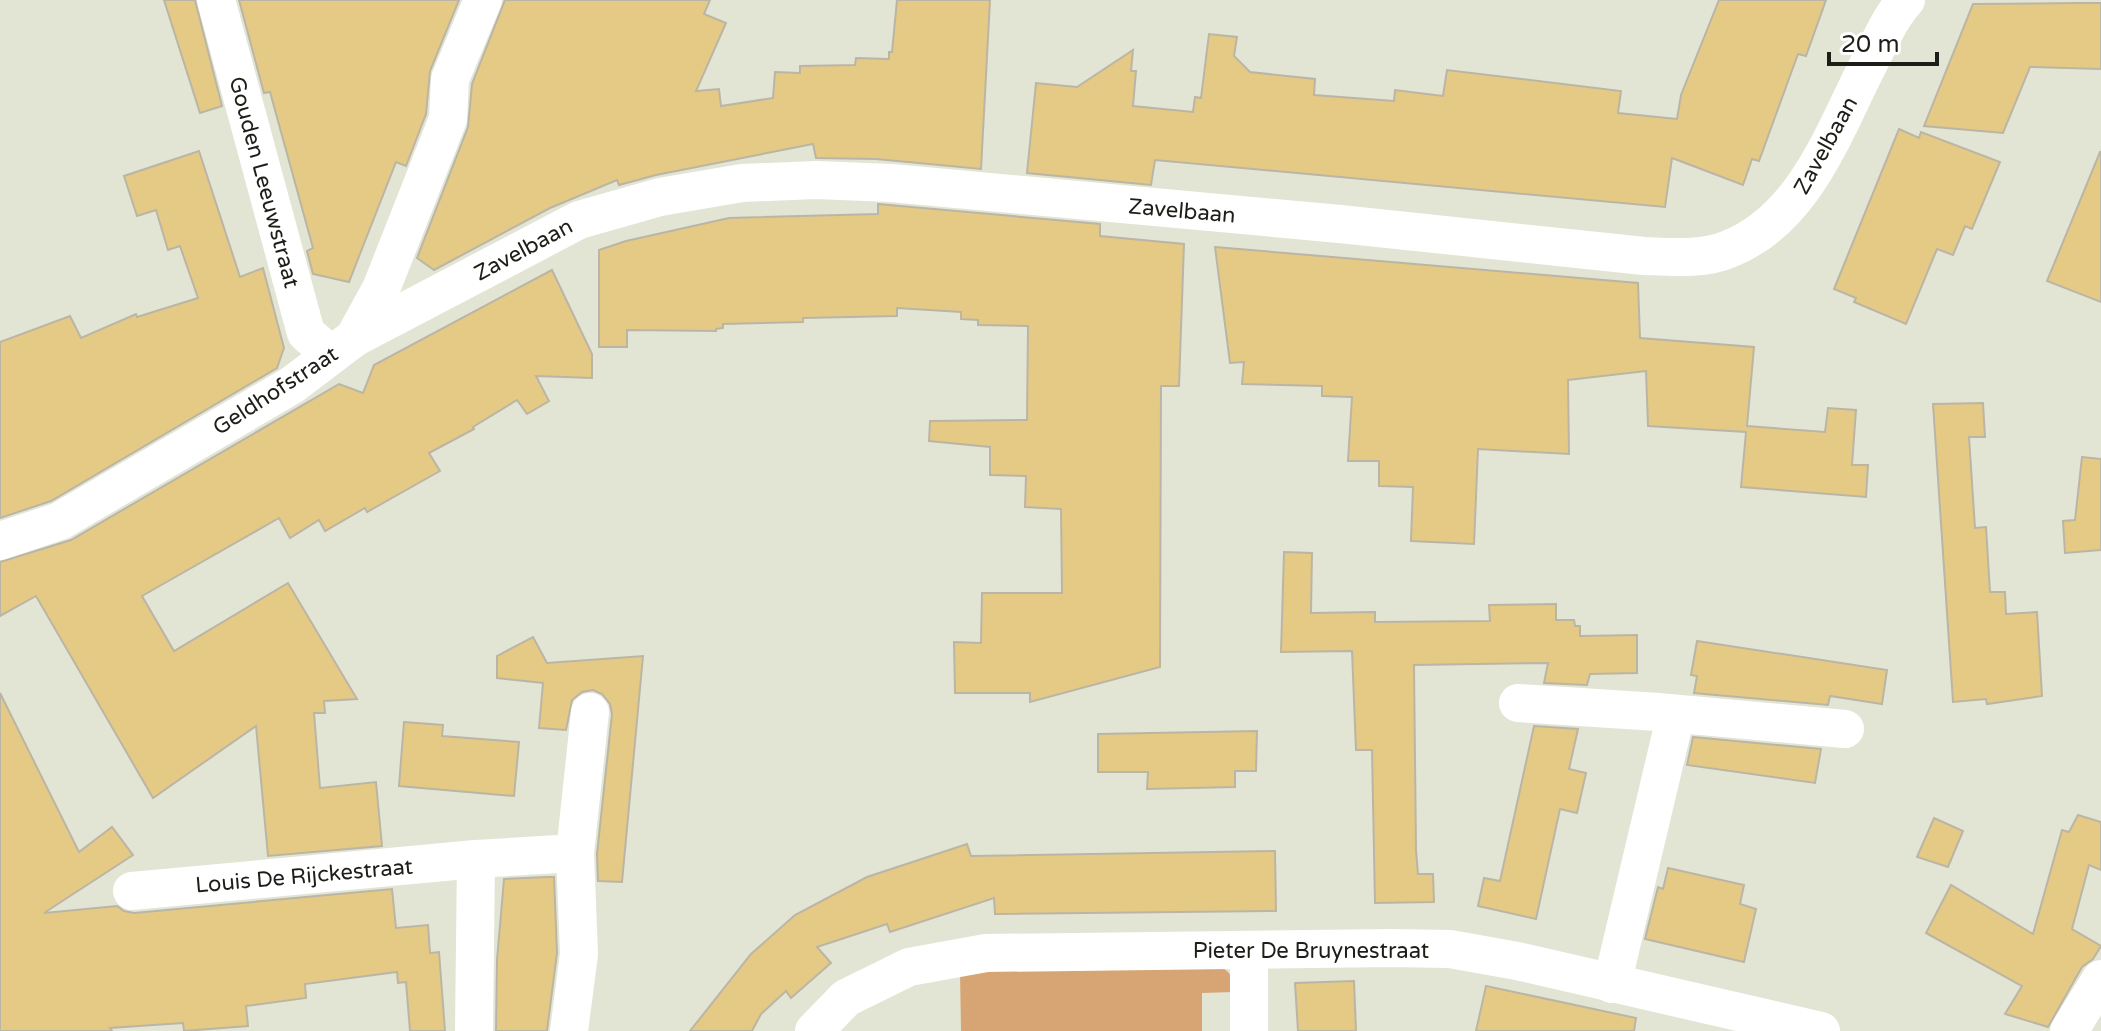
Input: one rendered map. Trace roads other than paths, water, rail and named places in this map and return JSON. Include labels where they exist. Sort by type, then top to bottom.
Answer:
[{"type":"street","name":"Gouden Leeuwstraat","points":[[216,0],[306,333],[342,346]]},
{"type":"street","name":"Geldhofstraat","points":[[0,541],[60,521],[292,385],[342,346],[381,289],[448,119],[450,79],[483,0]]},
{"type":"street","name":"Zavelbaan","points":[[342,346],[579,220],[660,197],[742,183],[816,180],[891,183],[1340,224],[1644,256],[1680,258],[1727,251],[1763,232],[1788,210],[1808,180],[1880,42],[1906,0]]},
{"type":"street","points":[[1518,703],[1845,729]]},
{"type":"street","points":[[569,1031],[579,954],[575,853],[590,712]]},
{"type":"street","points":[[1612,984],[1676,714]]},
{"type":"street","name":"Louis De Rijckestraat","points":[[132,891],[476,859],[575,853]]},
{"type":"street","points":[[474,1031],[476,859]]},
{"type":"street","name":"Pieter De Bruynestraat","points":[[814,1031],[846,998],[909,967],[956,956],[986,953],[1450,949],[1517,961],[1821,1031]]},
{"type":"street","points":[[1249,951],[1249,1031]]},
{"type":"street","points":[[2069,1031],[2101,979]]}]
